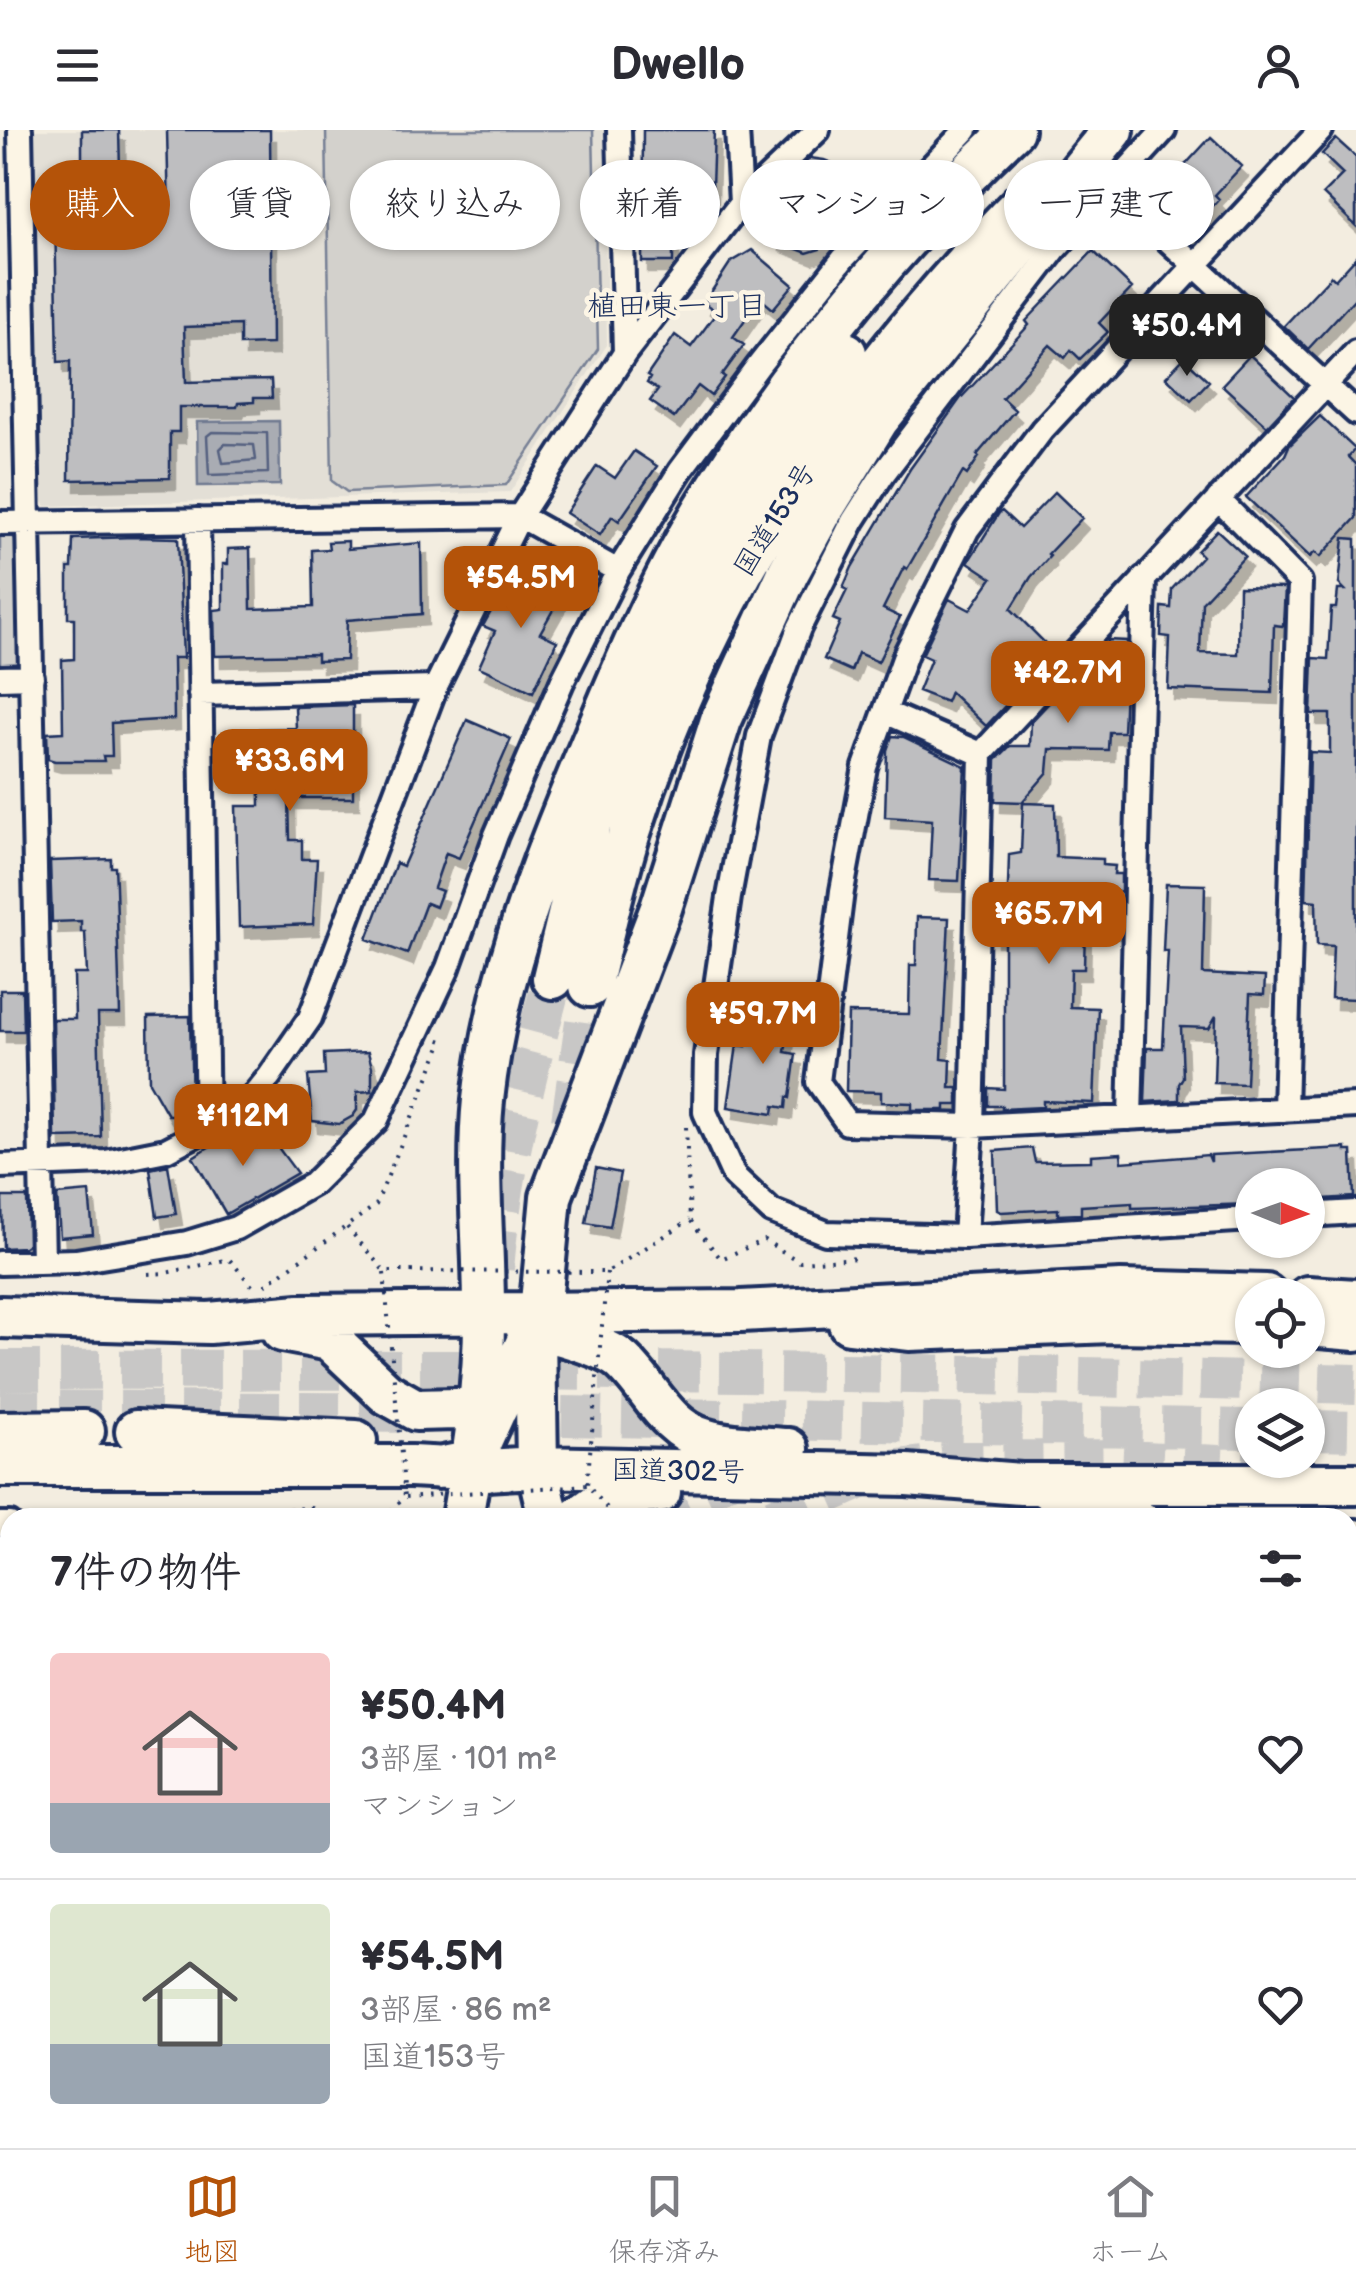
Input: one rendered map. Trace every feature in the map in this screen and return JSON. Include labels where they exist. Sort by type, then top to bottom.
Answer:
[{"type":"highway","points":[[537,1467],[495,1413],[484,1314],[480,1158],[484,1099],[506,970],[550,844],[630,648],[714,491],[776,397],[943,196],[1013,130]]},
{"type":"highway","name":"国道153号","points":[[1044,130],[958,217],[819,387],[738,512],[668,645],[590,825],[571,982],[668,728],[731,589],[764,530],[853,397],[982,243],[1096,130]]},
{"type":"highway","points":[[547,1508],[537,1467],[538,1382],[551,1197],[661,908],[722,720],[788,573],[822,509],[878,420],[1113,130]]},
{"type":"highway","points":[[447,1471],[495,1413],[499,1398],[542,1335],[595,1314],[740,1312],[1121,1291],[1235,1294]]},
{"type":"highway","points":[[1325,1298],[1356,1300]]},
{"type":"highway","points":[[740,1312],[910,1330],[1111,1322],[1235,1324]]},
{"type":"highway","points":[[209,1323],[300,1315],[484,1314],[617,1357],[676,1424],[702,1439],[928,1459],[1014,1483]]},
{"type":"highway","points":[[0,1316],[209,1323],[330,1340],[386,1393],[416,1410],[495,1413]]},
{"type":"highway","points":[[1325,1327],[1356,1330]]},
{"type":"highway","points":[[0,1432],[88,1431]]},
{"type":"highway","points":[[136,1431],[378,1442],[403,1464],[447,1471]]},
{"type":"highway","points":[[1325,1456],[1356,1457]]},
{"type":"highway","points":[[1093,1485],[1235,1459]]},
{"type":"highway","name":"国道302号","points":[[0,1466],[447,1471],[537,1467],[907,1475],[1093,1485],[1356,1484]]},
{"type":"highway","points":[[447,1471],[460,1508]]},
{"type":"highway","points":[[582,1501],[647,1491],[850,1492],[907,1475]]},
{"type":"street","points":[[618,130],[625,353]]},
{"type":"street","points":[[737,130],[740,185]]},
{"type":"street","points":[[786,160],[818,130]]},
{"type":"street","points":[[0,1263],[76,1261],[187,1243],[236,1228],[313,1184],[376,1121],[448,968],[496,835],[562,682],[618,570],[680,471],[770,350],[843,259],[966,130]]},
{"type":"street","points":[[1137,160],[1164,130]]},
{"type":"street","points":[[1321,130],[1042,430],[966,530],[906,653],[865,767],[842,891],[818,1082],[847,1123],[972,1126],[1356,1106]]},
{"type":"street","points":[[13,138],[28,523],[43,1262]]},
{"type":"street","points":[[0,1166],[121,1159],[166,1150],[241,1110],[310,1018],[435,688],[520,516],[625,353],[740,204]]},
{"type":"street","points":[[1054,250],[883,474],[853,521],[799,628],[759,736],[729,897],[706,1055],[705,1112],[734,1176],[771,1210],[826,1233],[965,1238],[1235,1220]]},
{"type":"street","points":[[1179,250],[1356,412]]},
{"type":"street","points":[[965,1238],[972,1126],[981,754],[1356,352]]},
{"type":"street","points":[[1218,499],[1300,582],[1285,1110]]},
{"type":"street","points":[[0,523],[520,516],[618,570]]},
{"type":"street","points":[[198,520],[207,1131]]},
{"type":"street","points":[[1130,1118],[1144,578]]},
{"type":"street","points":[[0,678],[32,677]]},
{"type":"street","points":[[200,694],[435,688]]},
{"type":"street","points":[[884,712],[981,754]]},
{"type":"street","points":[[1325,1215],[1356,1212]]},
{"type":"street","points":[[1014,1483],[1067,1508]]},
{"type":"path","points":[[148,1274],[229,1260],[256,1291],[376,1204],[412,1112]]},
{"type":"path","points":[[686,1121],[690,1220],[721,1258],[764,1240],[800,1262],[874,1257]]},
{"type":"path","points":[[384,1271],[606,1272],[690,1220]]},
{"type":"path","points":[[347,1227],[384,1271],[447,1471]]},
{"type":"path","points":[[396,1508],[447,1471],[582,1501],[606,1272]]},
{"type":"shaded area","points":[[31,130],[604,130],[604,160],[580,160],[580,250],[606,250],[607,345],[510,492],[46,506],[39,497],[34,250],[170,250],[170,160],[32,160]]},
{"type":"shaded area","points":[[326,130],[593,130],[594,160],[580,160],[580,250],[596,250],[598,349],[506,485],[347,492],[332,481],[330,160],[327,160]]},
{"type":"shaded area","points":[[0,535],[11,535],[19,542],[21,662],[13,671],[0,671]]},
{"type":"water","points":[[279,421],[280,485],[198,486],[197,422]]},
{"type":"building","points":[[82,130],[119,130],[120,160],[82,160]]},
{"type":"building","points":[[167,130],[270,130],[270,160],[190,160],[190,250],[271,250],[272,344],[240,345],[240,325],[184,327],[186,382],[271,380],[272,398],[254,398],[254,402],[238,403],[237,407],[179,407],[179,432],[170,432],[170,478],[69,480],[70,361],[58,362],[56,250],[170,250]]},
{"type":"building","points":[[643,130],[714,130],[713,160],[643,160]]},
{"type":"building","points":[[1211,137],[1242,166],[1215,195],[1219,199],[1214,205],[1214,160],[1190,160]]},
{"type":"building","points":[[1336,139],[1356,157],[1356,226],[1323,194],[1343,174],[1322,154]]},
{"type":"building","points":[[642,250],[673,250],[673,262],[642,262]]},
{"type":"building","points":[[752,250],[793,285],[773,309],[760,298],[733,337],[744,345],[722,375],[725,377],[711,396],[698,386],[674,418],[650,401],[658,390],[647,383],[647,376],[675,335],[691,347],[717,312],[704,303],[730,263]]},
{"type":"building","points":[[1093,251],[1132,288],[1099,323],[1108,332],[1080,359],[1071,350],[1065,358],[1050,345],[1002,398],[1015,410],[977,455],[967,475],[963,472],[907,569],[904,567],[883,609],[900,617],[878,662],[858,653],[851,671],[824,659],[840,622],[833,619],[847,590],[843,588],[852,567],[910,469],[960,399],[1029,325],[1026,321]]},
{"type":"building","points":[[1356,257],[1356,297],[1308,349],[1284,326],[1331,276],[1335,280]]},
{"type":"building","points":[[1250,355],[1294,397],[1267,426],[1222,385]]},
{"type":"building","points":[[1184,358],[1209,381],[1191,400],[1166,377]]},
{"type":"building","points":[[1320,416],[1355,449],[1348,457],[1356,465],[1356,518],[1320,557],[1315,552],[1310,557],[1246,497]]},
{"type":"building","points":[[634,451],[657,466],[619,521],[612,516],[600,535],[566,513],[597,466],[615,478]]},
{"type":"building","points":[[1055,492],[1082,518],[1048,554],[1011,609],[1045,643],[1035,662],[1041,668],[986,726],[950,692],[946,702],[918,691],[931,659],[922,655],[949,599],[970,610],[992,578],[968,562],[999,513],[1002,511],[1020,528]]},
{"type":"building","points":[[1217,530],[1245,556],[1202,602],[1200,653],[1238,654],[1239,587],[1285,588],[1283,626],[1274,625],[1272,693],[1168,689],[1170,637],[1161,636],[1162,607],[1171,608],[1172,589],[1202,556],[1197,551]]},
{"type":"building","points":[[178,538],[183,658],[173,658],[174,719],[111,723],[112,756],[103,756],[104,761],[48,759],[47,733],[63,732],[62,660],[74,659],[74,618],[68,618],[68,568],[72,568],[73,539]]},
{"type":"building","points":[[1344,538],[1356,539],[1356,999],[1331,998],[1333,946],[1317,945],[1316,901],[1306,900],[1310,752],[1330,753],[1330,714],[1311,714],[1313,658],[1328,659],[1331,608],[1336,608],[1338,590],[1345,590],[1339,584]]},
{"type":"building","points":[[348,541],[348,549],[421,543],[422,614],[347,620],[346,660],[317,661],[317,654],[215,656],[214,610],[223,609],[223,564],[228,564],[228,549],[250,548],[251,609],[313,607],[312,550],[329,549],[328,542]]},
{"type":"building","points":[[515,568],[562,594],[540,633],[557,641],[533,692],[479,667],[495,631],[483,626]]},
{"type":"building","points":[[1108,640],[1127,641],[1123,732],[1109,732],[1108,750],[1050,749],[1048,772],[1022,802],[995,801],[996,760],[1010,746],[1030,746],[1031,722],[1067,684],[1091,692],[1092,662],[1098,662],[1098,652],[1105,652]]},
{"type":"building","points":[[353,705],[353,798],[289,798],[290,840],[302,840],[302,859],[317,859],[313,924],[239,927],[236,806],[260,806],[259,729],[296,728],[295,707]]},
{"type":"building","points":[[467,720],[511,739],[459,858],[446,853],[434,888],[442,891],[436,907],[426,903],[407,954],[367,939],[396,863],[403,866]]},
{"type":"building","points":[[892,736],[904,737],[965,766],[959,881],[929,880],[932,820],[885,817],[887,750]]},
{"type":"building","points":[[1023,803],[1055,804],[1056,857],[1103,859],[1103,865],[1115,866],[1114,874],[1121,874],[1116,928],[1085,927],[1084,969],[1071,969],[1070,1007],[1098,1008],[1094,1103],[1043,1101],[1043,1107],[988,1106],[988,1088],[1004,1089],[1004,935],[992,935],[992,918],[1007,918],[1009,855],[1021,853]]},
{"type":"building","points":[[111,859],[111,867],[115,867],[120,1014],[98,1014],[101,1137],[55,1138],[53,1019],[75,1019],[74,974],[87,974],[81,921],[52,922],[50,861]]},
{"type":"building","points":[[1166,884],[1205,885],[1203,974],[1265,977],[1264,995],[1250,994],[1246,1084],[1214,1083],[1216,1016],[1209,1028],[1181,1027],[1183,1077],[1179,1100],[1145,1102],[1147,1048],[1163,1048],[1168,951],[1163,951]]},
{"type":"building","points":[[917,917],[949,918],[942,1059],[951,1060],[950,1088],[958,1088],[958,1105],[945,1105],[945,1110],[912,1110],[912,1103],[881,1102],[881,1092],[846,1091],[848,1013],[909,1014],[910,965],[916,965]]},
{"type":"building","points":[[0,990],[22,990],[23,1031],[0,1031]]},
{"type":"building","points":[[750,1013],[790,1019],[785,1052],[796,1054],[790,1098],[787,1097],[786,1108],[774,1106],[773,1114],[728,1107],[737,1045],[746,1046]]},
{"type":"building","points":[[190,1016],[192,1107],[186,1107],[186,1115],[168,1115],[149,1082],[148,1017]]},
{"type":"building","points":[[368,1052],[372,1091],[357,1092],[353,1116],[339,1124],[312,1121],[308,1076],[325,1075],[324,1054]]},
{"type":"building","points":[[261,1130],[297,1173],[226,1214],[193,1157],[212,1145]]},
{"type":"building","points":[[1032,1148],[1035,1162],[1091,1161],[1091,1155],[1121,1153],[1122,1162],[1208,1155],[1211,1162],[1211,1155],[1346,1148],[1352,1151],[1354,1197],[1325,1199],[1325,1168],[1235,1168],[1235,1205],[1132,1208],[1132,1203],[1081,1206],[1081,1214],[1058,1215],[1058,1209],[1001,1212],[997,1210],[995,1151]]},
{"type":"building","points":[[168,1165],[176,1214],[157,1217],[150,1169]]},
{"type":"building","points":[[596,1168],[620,1173],[610,1227],[586,1223]]},
{"type":"building","points":[[89,1192],[93,1234],[60,1237],[57,1195]]},
{"type":"building","points":[[2,1197],[27,1197],[28,1244],[24,1247],[3,1248]]},
{"type":"tunnel","points":[[494,1269],[509,1158],[553,978]]},
{"type":"tunnel","points":[[571,1121],[590,986]]},
{"type":"tunnel","points":[[0,1370],[678,1371],[1356,1384]]},
{"type":"tunnel","points":[[0,1410],[434,1413]]},
{"type":"tunnel","points":[[502,1415],[1235,1429]]},
{"type":"tunnel","points":[[1325,1430],[1356,1431]]},
{"type":"tunnel","points":[[796,1508],[877,1472],[961,1461],[1107,1459],[1235,1466]]},
{"type":"tunnel","points":[[667,1508],[750,1468]]},
{"type":"district","name":"植田東一丁目","points":[[677,306]]}]
